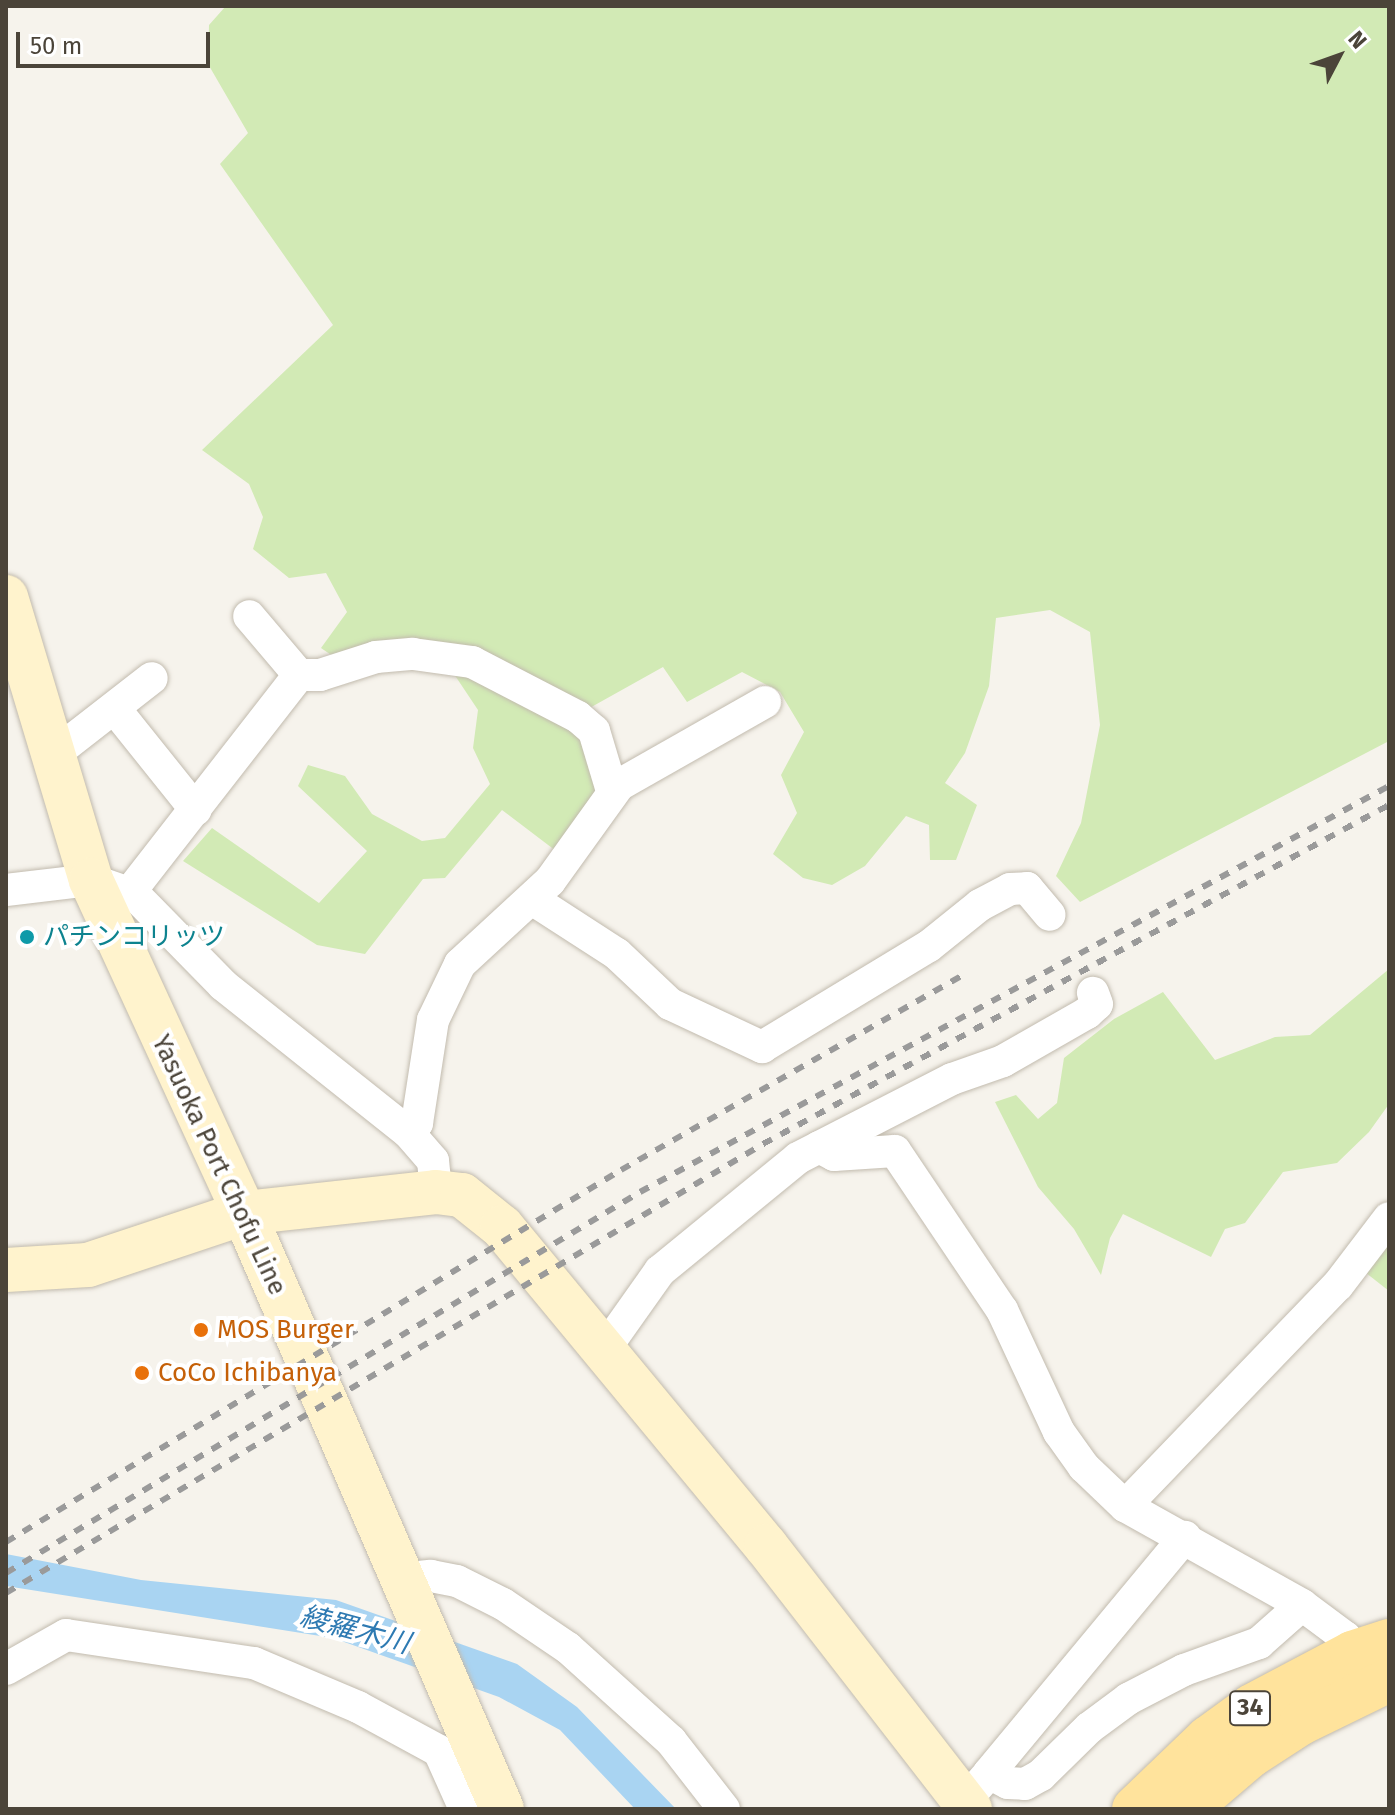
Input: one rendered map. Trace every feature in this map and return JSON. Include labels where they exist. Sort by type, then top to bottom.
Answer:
[{"type":"main road","name":"Yasuoka Port Chofu Line","points":[[6,597],[53,755],[111,886],[244,1213],[403,1587],[502,1809]]},
{"type":"main road","points":[[6,1270],[88,1265],[244,1213],[436,1192],[462,1195],[485,1208],[975,1794]]},
{"type":"main road","name":"34","points":[[1134,1809],[1208,1738],[1252,1706],[1371,1647]]},
{"type":"main road","name":"34","points":[[1188,1809],[1250,1756],[1301,1723],[1389,1680]]},
{"type":"street","points":[[249,616],[299,675]]},
{"type":"street","points":[[6,890],[111,886],[196,810],[299,675],[388,656],[472,662],[578,717],[594,731],[612,791]]},
{"type":"street","points":[[53,755],[152,678]]},
{"type":"street","points":[[408,1132],[417,1123],[428,1044],[443,990],[476,947],[550,881],[612,791],[630,776],[765,702]]},
{"type":"street","points":[[115,709],[196,810]]},
{"type":"street","points":[[111,886],[223,985],[408,1132],[433,1161],[436,1192]]},
{"type":"street","points":[[532,899],[617,954],[670,1004],[739,1032],[762,1047],[929,946],[980,905],[1010,889],[1027,888],[1050,915]]},
{"type":"street","points":[[604,1350],[660,1271],[798,1158],[952,1079],[1003,1061],[1087,1013],[1097,1004],[1093,993]]},
{"type":"street","points":[[819,1147],[834,1155],[895,1151],[1002,1310],[1059,1432],[1084,1467],[1125,1506],[1302,1605],[1345,1637],[1371,1647]]},
{"type":"street","points":[[1125,1506],[1338,1285],[1389,1218]]},
{"type":"street","points":[[975,1794],[1185,1537]]},
{"type":"street","points":[[403,1587],[431,1576],[457,1581],[503,1604],[568,1648],[671,1741],[724,1809]]},
{"type":"street","points":[[975,1794],[1008,1783],[1025,1784],[1128,1699],[1184,1670],[1259,1643],[1302,1605]]},
{"type":"street","points":[[6,1669],[66,1635],[254,1663],[358,1707],[439,1751],[465,1809]]},
{"type":"green space","points":[[1389,6],[1389,741],[1080,902],[1056,876],[1081,823],[1100,725],[1090,632],[1050,610],[996,618],[989,686],[965,753],[945,783],[977,805],[956,860],[930,860],[929,825],[906,816],[865,866],[832,885],[803,878],[773,854],[797,813],[781,775],[804,732],[780,692],[742,672],[687,702],[663,667],[586,710],[602,791],[560,854],[502,810],[445,878],[423,879],[365,954],[317,945],[183,861],[212,828],[319,903],[367,851],[298,786],[308,765],[345,776],[372,814],[422,841],[445,838],[490,784],[473,748],[478,710],[446,662],[343,663],[321,648],[347,612],[326,573],[289,578],[253,549],[263,517],[249,484],[202,450],[333,325],[220,164],[248,133],[208,64],[209,25],[225,7]]},
{"type":"green space","points":[[1389,969],[1389,1104],[1369,1132],[1337,1163],[1283,1172],[1245,1223],[1225,1229],[1211,1257],[1123,1214],[1110,1238],[1101,1275],[1074,1229],[1038,1187],[995,1102],[1016,1095],[1038,1119],[1057,1103],[1064,1058],[1114,1019],[1163,992],[1215,1060],[1275,1037],[1310,1035]]},
{"type":"green space","points":[[1389,1235],[1389,1291],[1361,1269]]},
{"type":"water","name":"綾羅木川","points":[[6,1554],[141,1580],[336,1600],[517,1664],[577,1707],[676,1809],[635,1809],[560,1730],[499,1697],[333,1638],[6,1586]]},
{"type":"railway","points":[[6,1573],[640,1192],[1389,786]]},
{"type":"railway","points":[[6,1593],[763,1144],[1389,805]]},
{"type":"railway","points":[[6,1542],[621,1170],[963,975]]},
{"type":"place","name":"パチンコリッツ","points":[[27,937]]},
{"type":"place","name":"MOS Burger","points":[[201,1330]]},
{"type":"place","name":"CoCo Ichibanya","points":[[142,1373]]}]
